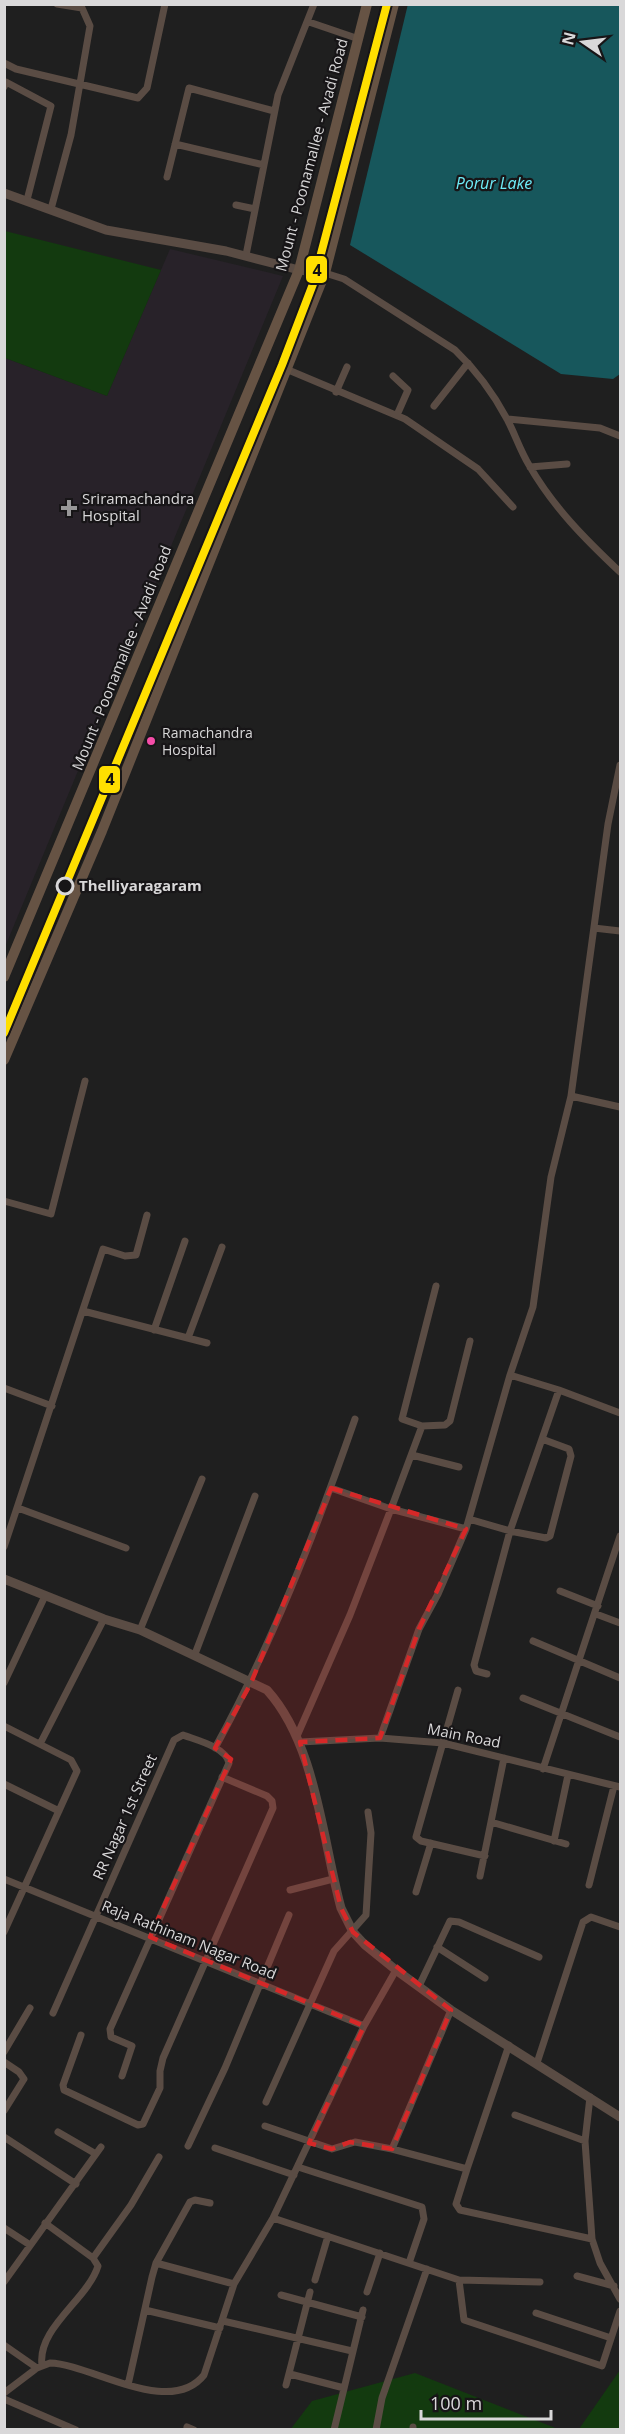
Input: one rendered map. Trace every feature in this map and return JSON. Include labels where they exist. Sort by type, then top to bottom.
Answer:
[{"type":"main road","name":"Mount - Poonamallee - Avadi Road","points":[[4,977],[299,270],[367,4]]},
{"type":"main road","points":[[4,1060],[102,831],[325,273],[394,4]]},
{"type":"street","points":[[51,209],[71,135],[90,26],[82,8],[57,4]]},
{"type":"street","points":[[4,63],[16,69],[138,98],[147,88],[165,4]]},
{"type":"street","points":[[246,255],[278,95],[309,22],[314,4]]},
{"type":"street","points":[[309,22],[359,39]]},
{"type":"street","points":[[4,87],[6,82],[51,106],[27,200]]},
{"type":"street","points":[[167,177],[189,88],[274,111]]},
{"type":"street","points":[[175,144],[264,165]]},
{"type":"street","points":[[4,193],[106,230],[246,255],[299,270],[325,273],[344,279],[455,350],[468,363],[507,419],[530,467],[554,505],[577,532],[621,572]]},
{"type":"street","points":[[236,205],[255,209]]},
{"type":"street","points":[[434,406],[468,363]]},
{"type":"street","points":[[336,392],[346,367]]},
{"type":"street","points":[[286,369],[336,392],[397,415],[478,469],[513,507]]},
{"type":"street","points":[[393,376],[408,390],[397,415]]},
{"type":"street","points":[[507,419],[600,428],[621,436]]},
{"type":"street","points":[[530,467],[567,464]]},
{"type":"street","points":[[380,1738],[420,1629],[466,1529],[510,1375],[533,1307],[551,1177],[571,1096],[608,824],[621,765]]},
{"type":"street","points":[[594,928],[621,932]]},
{"type":"street","points":[[4,1201],[51,1214],[85,1081]]},
{"type":"street","points":[[571,1096],[621,1107]]},
{"type":"street","points":[[4,1546],[103,1250],[125,1256],[136,1255],[147,1215]]},
{"type":"street","points":[[154,1330],[185,1241]]},
{"type":"street","points":[[188,1338],[222,1247]]},
{"type":"street","points":[[436,1286],[402,1419],[422,1426],[445,1425],[450,1421],[470,1341]]},
{"type":"street","points":[[83,1311],[207,1343]]},
{"type":"street","points":[[510,1375],[621,1413]]},
{"type":"street","points":[[4,1388],[52,1406]]},
{"type":"street","points":[[487,1674],[476,1671],[474,1665],[510,1531],[559,1390]]},
{"type":"street","points":[[122,2076],[132,2048],[130,2044],[111,2037],[110,2029],[222,1777],[229,1759],[215,1748],[251,1683],[331,1488],[355,1419]]},
{"type":"street","points":[[298,1739],[392,1509],[422,1426]]},
{"type":"street","points":[[469,1519],[510,1531],[546,1538],[552,1533],[571,1452],[542,1439]]},
{"type":"street","points":[[412,1455],[459,1467]]},
{"type":"street","points":[[140,1630],[202,1479]]},
{"type":"street","points":[[331,1488],[392,1509],[466,1529]]},
{"type":"street","points":[[195,1654],[255,1496]]},
{"type":"street","points":[[18,1508],[126,1548]]},
{"type":"street","points":[[543,1769],[621,1536]]},
{"type":"street","points":[[4,1580],[104,1619],[140,1630],[267,1690],[282,1707],[298,1739],[341,1908],[354,1932],[396,1970],[451,2010],[621,2117]]},
{"type":"street","points":[[560,1592],[621,1623]]},
{"type":"street","points":[[4,1683],[7,1670],[45,1596]]},
{"type":"street","points":[[40,1744],[104,1619]]},
{"type":"street","points":[[533,1641],[621,1678]]},
{"type":"street","points":[[458,1690],[416,1834],[418,1840],[485,1856]]},
{"type":"street","points":[[523,1698],[621,1737]]},
{"type":"street","points":[[4,1726],[71,1760],[77,1766],[4,1932]]},
{"type":"street","name":"RR Nagar 1st Street","points":[[53,2013],[174,1740],[183,1735],[215,1748]]},
{"type":"street","name":"Main Road","points":[[298,1739],[380,1738],[444,1743],[617,1786]]},
{"type":"street","points":[[480,1876],[504,1758]]},
{"type":"street","points":[[554,1841],[568,1774]]},
{"type":"street","points":[[81,2035],[63,2085],[64,2090],[138,2125],[143,2124],[160,2088],[163,2058],[273,1808],[272,1801],[267,1796],[222,1777]]},
{"type":"street","points":[[590,1885],[617,1786]]},
{"type":"street","points":[[6,1788],[59,1811]]},
{"type":"street","points":[[266,2102],[334,1951],[354,1932],[366,1915],[371,1833],[368,1812]]},
{"type":"street","points":[[491,1822],[566,1844]]},
{"type":"street","points":[[416,1892],[431,1843]]},
{"type":"street","name":"Raja Rathinam Nagar Road","points":[[4,1879],[364,2026]]},
{"type":"street","points":[[290,1890],[333,1879]]},
{"type":"street","points":[[188,2145],[225,2068],[289,1915]]},
{"type":"street","points":[[537,2063],[583,1922],[591,1917],[621,1927]]},
{"type":"street","points":[[419,1986],[448,1924],[456,1921],[539,1957]]},
{"type":"street","points":[[438,1947],[484,1978]]},
{"type":"street","points":[[4,2393],[40,2366],[57,2363],[128,2385],[182,2390],[198,2382],[204,2375],[234,2284],[273,2218],[364,2026],[396,1970]]},
{"type":"street","points":[[4,2052],[30,2008]]},
{"type":"street","points":[[392,2149],[451,2010]]},
{"type":"street","points":[[509,2045],[456,2204],[460,2210],[592,2239]]},
{"type":"street","points":[[4,2062],[19,2072],[24,2079],[4,2111]]},
{"type":"street","points":[[590,2097],[585,2141],[592,2239],[600,2263],[621,2298]]},
{"type":"street","points":[[515,2115],[585,2141]]},
{"type":"street","points":[[265,2127],[332,2149],[350,2142],[392,2149],[467,2169]]},
{"type":"street","points":[[58,2133],[96,2154]]},
{"type":"street","points":[[4,2137],[76,2184]]},
{"type":"street","points":[[4,2282],[101,2147]]},
{"type":"street","points":[[215,2148],[422,2207],[424,2219],[409,2263]]},
{"type":"street","points":[[93,2258],[131,2205],[159,2157]]},
{"type":"street","points":[[128,2385],[156,2263],[190,2202],[195,2200],[210,2203]]},
{"type":"street","points":[[273,2218],[459,2280],[540,2282]]},
{"type":"street","points":[[40,2366],[46,2341],[97,2269],[93,2258],[45,2223]]},
{"type":"street","points":[[4,2228],[30,2245]]},
{"type":"street","points":[[315,2280],[328,2236]]},
{"type":"street","points":[[367,2292],[380,2253]]},
{"type":"street","points":[[156,2263],[234,2284]]},
{"type":"street","points":[[376,2430],[382,2398],[427,2270]]},
{"type":"street","points":[[577,2276],[614,2286]]},
{"type":"street","points":[[459,2280],[464,2320],[602,2366],[621,2311]]},
{"type":"street","points":[[286,2385],[310,2292]]},
{"type":"street","points":[[280,2295],[363,2313],[334,2430]]},
{"type":"street","points":[[145,2310],[298,2338],[352,2351]]},
{"type":"street","points":[[536,2313],[611,2338]]},
{"type":"street","points":[[4,2345],[40,2366]]},
{"type":"street","points":[[290,2374],[344,2388]]},
{"type":"street","points":[[4,2399],[76,2430]]},
{"type":"highlighted area","points":[[331,1488],[466,1529],[419,1629],[380,1738],[300,1742],[341,1908],[353,1932],[451,2010],[392,2149],[350,2142],[332,2149],[309,2143],[364,2026],[150,1937],[231,1759],[215,1748],[251,1683]]},
{"type":"shaded area","points":[[170,249],[283,276],[5,947],[5,358],[107,396]]},
{"type":"green space","points":[[5,231],[161,270],[107,396],[5,358]]},
{"type":"green space","points":[[620,2370],[620,2429],[579,2429]]},
{"type":"green space","points":[[415,2373],[558,2429],[290,2430],[312,2401]]},
{"type":"water","name":"Porur Lake","points":[[408,4],[620,5],[620,374],[613,379],[561,374],[350,245]]},
{"type":"transit line","name":"4","points":[[4,1033],[282,365],[313,284],[387,4]]},
{"type":"place","name":"Sriramachandra Hospital","points":[[69,508]]},
{"type":"place","name":"Ramachandra Hospital","points":[[151,741]]},
{"type":"place","name":"Thelliyaragaram","points":[[65,886]]}]
